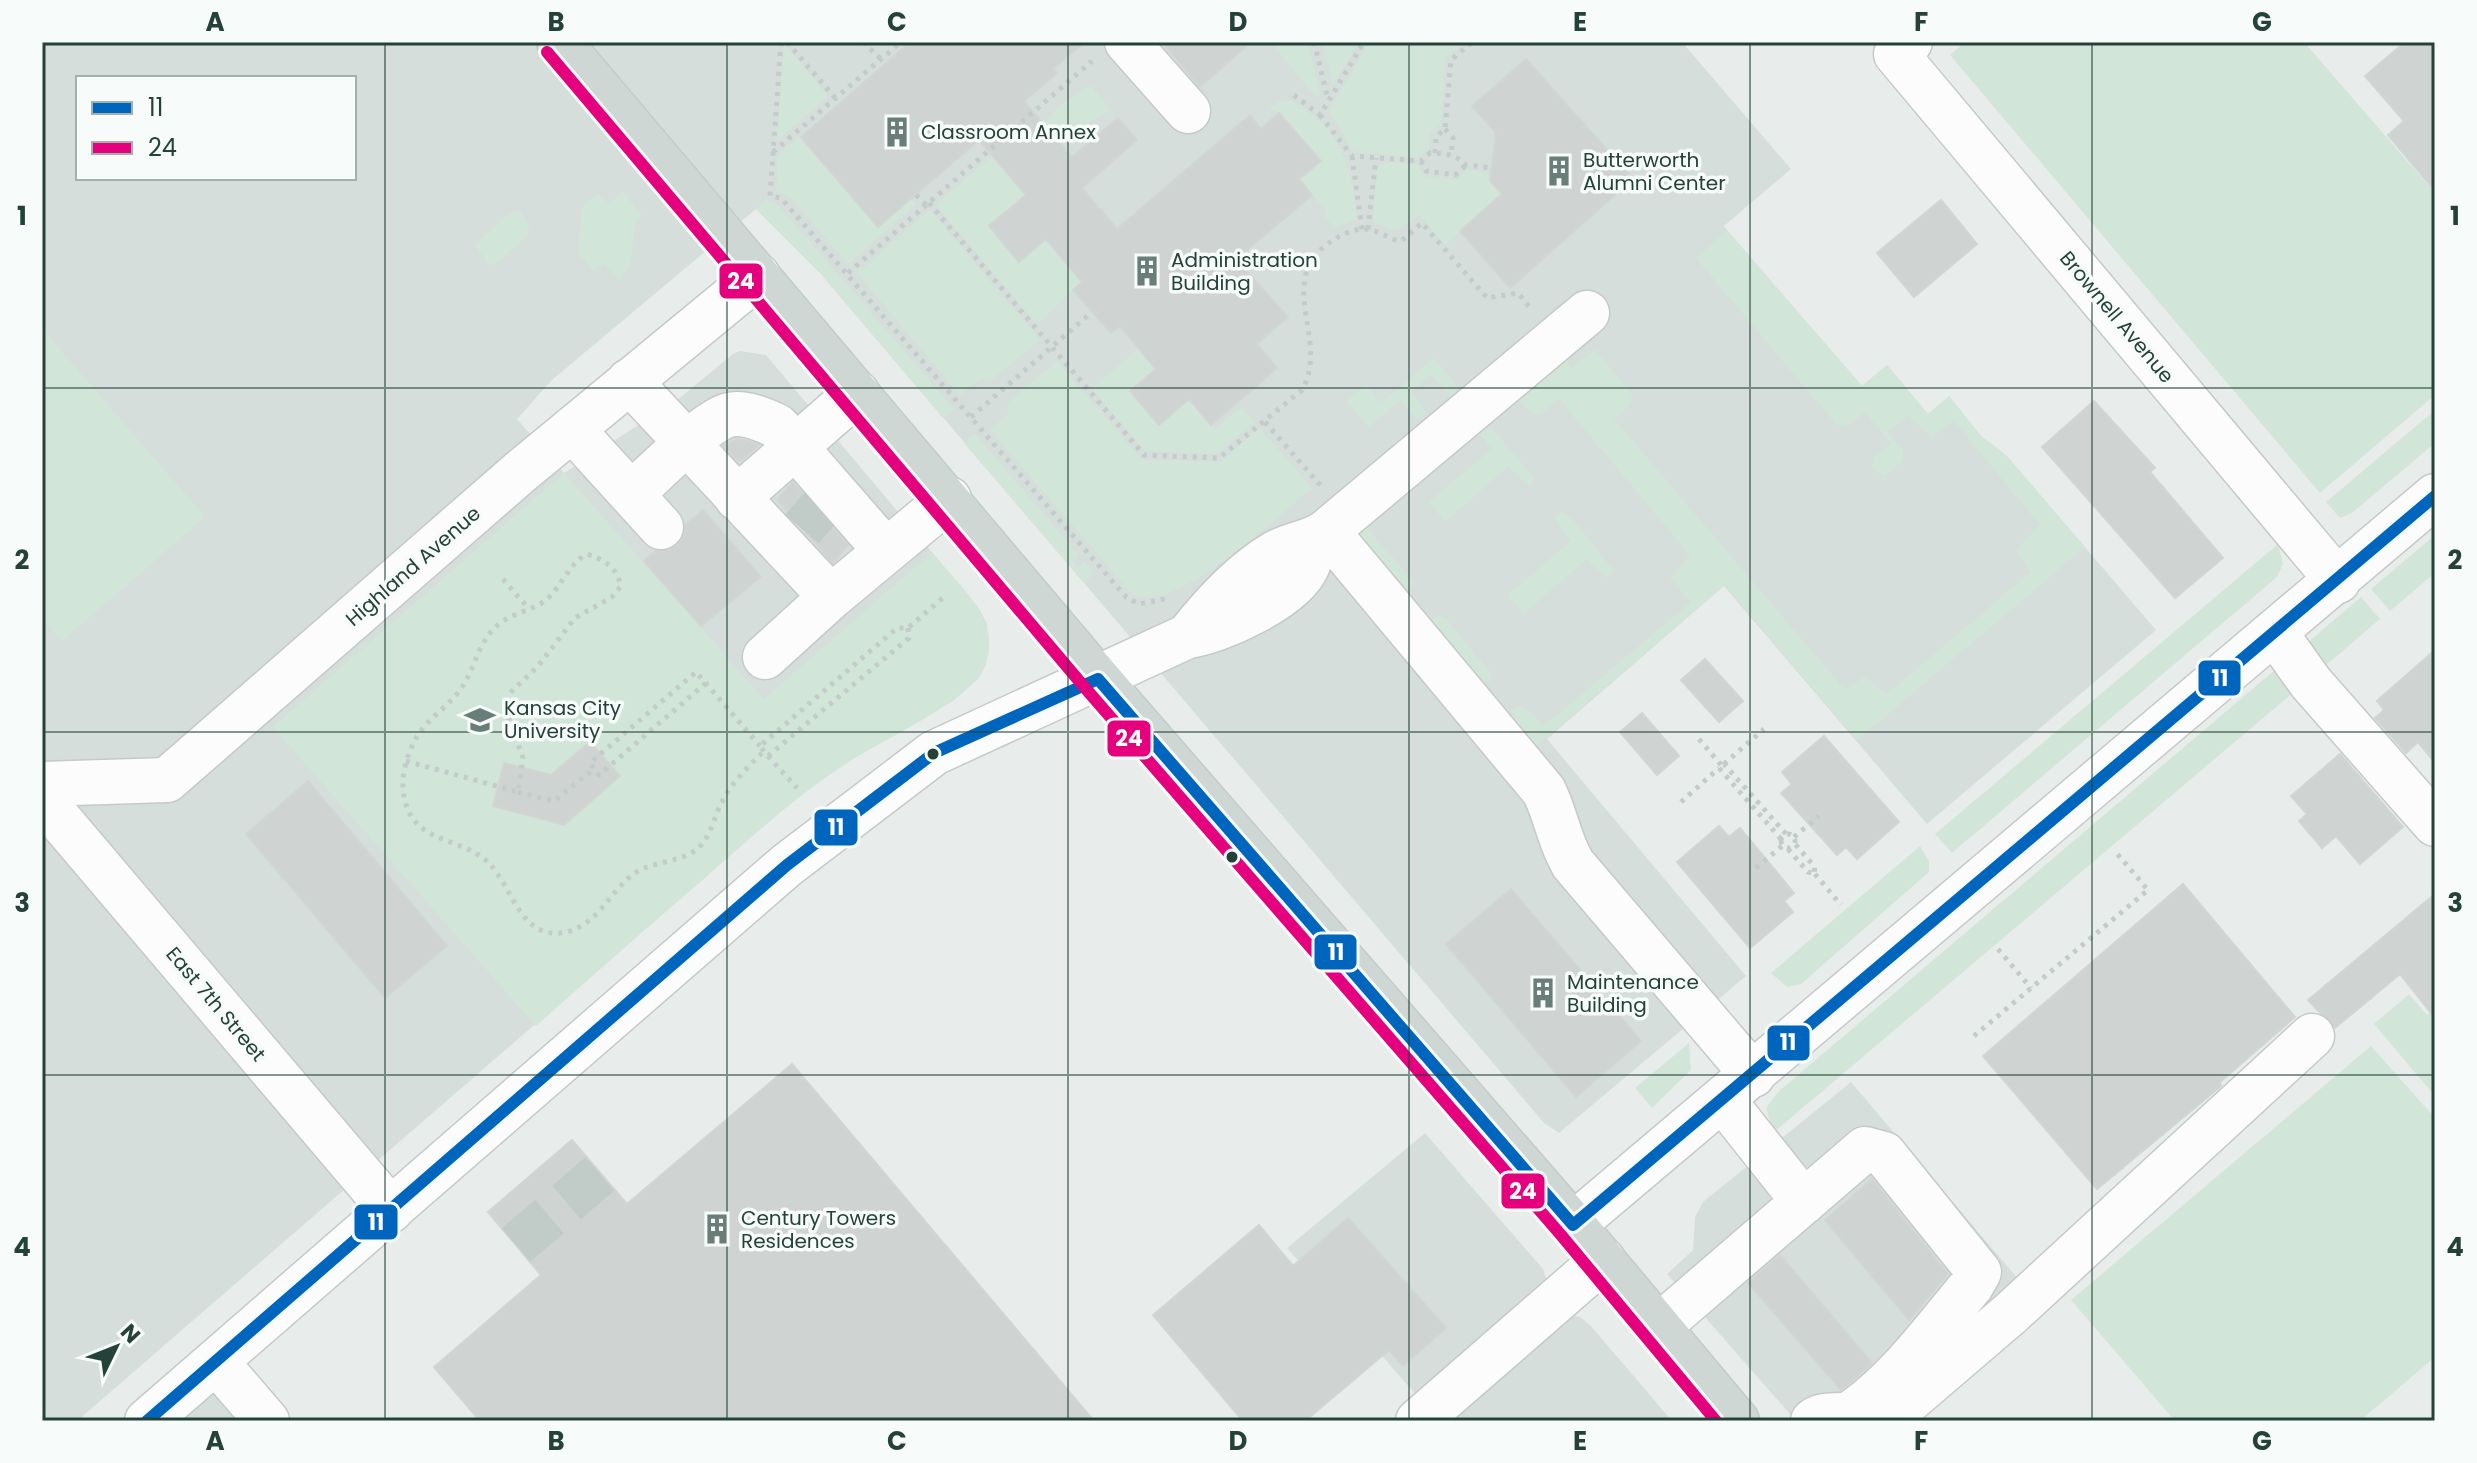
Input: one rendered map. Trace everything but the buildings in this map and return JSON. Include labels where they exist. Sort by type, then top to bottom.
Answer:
[{"type":"main road","points":[[559,42],[949,499],[1098,679],[1573,1225],[1737,1421]]},
{"type":"street","name":"Brownell Avenue","points":[[1903,48],[2338,581]]},
{"type":"street","points":[[1110,51],[1188,111]]},
{"type":"street","name":"Highland Avenue","points":[[42,784],[167,780],[572,429],[758,276]]},
{"type":"street","points":[[147,1421],[787,865],[882,790],[934,753],[1188,636],[1229,588],[1587,313]]},
{"type":"street","points":[[629,381],[737,498],[812,517],[886,551]]},
{"type":"street","points":[[737,498],[857,393]]},
{"type":"street","points":[[631,494],[714,423],[730,414],[761,418],[777,426],[795,447],[831,597]]},
{"type":"street","points":[[572,429],[661,527]]},
{"type":"street","points":[[1573,1225],[2276,634],[2435,496]]},
{"type":"street","points":[[765,657],[831,597],[949,499]]},
{"type":"street","points":[[1317,523],[1544,791],[1554,810],[1564,850],[1738,1087],[1804,1202]]},
{"type":"street","points":[[2276,634],[2311,683],[2435,824]]},
{"type":"street","name":"East 7th Street","points":[[42,799],[391,1210]]},
{"type":"street","points":[[1885,1421],[2010,1314],[2312,1036]]},
{"type":"street","points":[[1658,1327],[1865,1149],[1884,1154],[1979,1272],[1971,1286],[1893,1377],[1851,1414],[1818,1417],[1813,1421]]},
{"type":"street","points":[[1418,1421],[1603,1260]]},
{"type":"street","points":[[217,1363],[267,1421]]},
{"type":"path","points":[[781,42],[770,196],[781,198],[848,273],[1126,597],[1148,604],[1174,596]]},
{"type":"path","points":[[787,42],[837,99]]},
{"type":"path","points":[[863,42],[881,59]]},
{"type":"path","points":[[773,152],[901,42]]},
{"type":"path","points":[[1314,42],[1328,101]]},
{"type":"path","points":[[1320,115],[1364,42]]},
{"type":"path","points":[[1435,153],[1436,137],[1445,129],[1451,60],[1472,42]]},
{"type":"path","points":[[848,273],[1110,51]]},
{"type":"path","points":[[1294,95],[1320,115],[1352,156],[1365,230]]},
{"type":"path","points":[[1445,129],[1453,138],[1451,154]]},
{"type":"path","points":[[1352,156],[1421,161],[1435,153],[1451,154],[1466,165],[1492,168]]},
{"type":"path","points":[[1365,230],[1376,158]]},
{"type":"path","points":[[1421,161],[1426,171],[1455,175],[1466,165]]},
{"type":"path","points":[[916,195],[1144,455],[1219,458],[1302,390],[1307,380],[1312,337],[1303,299],[1304,273],[1323,247],[1346,233],[1365,230],[1401,241],[1422,223],[1487,298],[1518,293],[1534,311]]},
{"type":"path","points":[[971,417],[1092,312]]},
{"type":"path","points":[[1265,422],[1322,487],[1317,523]]},
{"type":"path","points":[[518,792],[523,758],[506,711],[509,694],[538,666],[575,618],[612,597],[621,586],[618,575],[605,560],[587,554],[576,560],[550,597],[498,624],[486,638],[463,686],[416,738],[406,761],[403,787],[408,806],[421,827],[439,840],[485,859],[496,871],[519,914],[537,929],[555,933],[587,923],[638,871],[694,852],[703,843],[723,798],[764,751],[897,628],[908,628],[945,596]]},
{"type":"path","points":[[503,579],[529,609]]},
{"type":"path","points":[[764,751],[909,638],[908,628]]},
{"type":"path","points":[[706,683],[599,775],[594,769],[590,763],[696,672],[706,683],[764,751],[797,788]]},
{"type":"path","points":[[1681,802],[1764,729]]},
{"type":"path","points":[[1699,739],[1808,872],[1815,874]]},
{"type":"path","points":[[406,761],[554,801],[594,769]]},
{"type":"path","points":[[1756,868],[1784,842],[1794,840],[1819,816]]},
{"type":"path","points":[[1784,842],[1794,840]]},
{"type":"path","points":[[1794,840],[1814,866],[1815,874],[1841,905]]},
{"type":"path","points":[[1974,1036],[2148,890],[2114,850]]},
{"type":"path","points":[[1998,949],[2031,988]]},
{"type":"shaded area","name":"Kansas City University","points":[[42,42],[1682,42],[1791,169],[1724,226],[1727,230],[1862,386],[1887,365],[1928,414],[1949,396],[1981,436],[2006,455],[2156,630],[1927,824],[1724,586],[1547,739],[1746,976],[1559,1133],[1544,1123],[820,273],[756,209],[552,380],[517,419],[564,473],[677,400],[733,354],[740,351],[766,355],[978,607],[987,624],[986,665],[978,679],[953,701],[884,738],[802,793],[77,1421],[42,1421]]},
{"type":"shaded area","points":[[1851,1082],[2041,1306],[1796,1421],[1667,1274],[1693,1250],[1695,1217],[1703,1202]]},
{"type":"shaded area","points":[[1425,1133],[1543,1269],[1548,1284],[1418,1397],[1287,1248]]},
{"type":"shaded area","points":[[1567,1315],[1580,1317],[1591,1326],[1672,1421],[1443,1421]]},
{"type":"shaded area","points":[[220,1386],[250,1421],[179,1421]]},
{"type":"green space","points":[[1281,42],[1307,42],[1321,94],[1316,97],[1275,48]]},
{"type":"green space","points":[[1322,42],[1358,42],[1333,85]]},
{"type":"green space","points":[[1370,42],[1465,42],[1446,58],[1441,123],[1430,133],[1429,148],[1417,158],[1353,151],[1329,111]]},
{"type":"green space","points":[[1965,42],[2304,42],[2435,193],[2435,395],[2320,493],[1950,55]]},
{"type":"green space","points":[[784,44],[828,96],[777,141]]},
{"type":"green space","points":[[1091,86],[1111,110],[1083,125],[1059,129],[1062,138],[1059,142],[1049,131],[1026,195],[989,226],[1019,262],[1046,239],[1082,282],[1037,324],[936,205],[1026,127],[1036,134],[1059,106]]},
{"type":"green space","points":[[1291,101],[1323,124],[1341,150],[1351,181],[1357,219],[1334,228],[1324,215],[1327,212],[1299,179],[1321,161],[1280,113],[1268,110],[1279,102]]},
{"type":"green space","points":[[799,137],[878,227],[910,199],[916,205],[848,264],[790,197],[776,190],[778,155]]},
{"type":"green space","points":[[1384,162],[1418,165],[1426,177],[1457,180],[1468,169],[1491,175],[1490,182],[1502,194],[1445,245],[1419,214],[1396,231],[1373,221],[1377,169]]},
{"type":"green space","points":[[623,192],[642,216],[635,222],[631,264],[619,281],[605,264],[593,271],[578,252],[582,208],[598,194],[609,204]]},
{"type":"green space","points":[[767,200],[779,206],[954,409],[943,418],[820,273],[756,209]]},
{"type":"green space","points":[[930,210],[1040,340],[990,381],[982,378],[960,395],[857,273]]},
{"type":"green space","points":[[512,211],[520,211],[529,225],[528,234],[498,262],[489,265],[475,245]]},
{"type":"green space","points":[[1727,230],[1862,386],[1887,365],[1928,414],[1949,396],[1981,436],[2006,455],[2085,547],[1857,740],[1725,585],[1533,749],[1509,719],[1514,709],[1523,706],[1544,726],[1691,602],[1670,578],[1690,555],[1559,399],[1541,414],[1534,415],[1518,399],[1560,355],[1572,368],[1595,350],[1632,394],[1631,404],[1614,419],[1845,690],[1866,676],[1886,695],[2031,572],[2016,550],[2040,525],[1954,421],[1932,437],[1908,415],[1887,432],[1903,450],[1903,461],[1884,476],[1872,469],[1873,458],[1891,443],[1865,412],[1847,426],[1837,425],[1696,258]]},
{"type":"green space","points":[[42,329],[205,517],[62,641],[42,618]]},
{"type":"green space","points":[[1139,349],[1156,369],[1130,391],[1158,424],[1189,399],[1215,429],[1241,408],[1254,422],[1216,454],[1145,451],[1092,388]]},
{"type":"green space","points":[[1434,358],[1458,388],[1456,393],[1450,395],[1431,375],[1410,392],[1425,411],[1424,419],[1417,419],[1401,400],[1369,427],[1346,400],[1366,385],[1381,403]]},
{"type":"green space","points":[[1057,361],[1142,460],[1221,462],[1259,428],[1312,488],[1252,539],[1200,577],[1151,597],[1133,595],[990,430],[1008,414],[1008,403]]},
{"type":"green space","points":[[2435,410],[2435,443],[2352,513],[2340,518],[2326,502]]},
{"type":"green space","points":[[1486,421],[1535,479],[1529,486],[1509,466],[1445,521],[1429,502],[1492,449],[1478,431]]},
{"type":"green space","points":[[975,434],[1079,555],[1073,561],[1078,567],[1085,562],[1094,573],[1084,583],[964,443]]},
{"type":"green space","points":[[564,473],[764,699],[932,553],[976,605],[984,619],[989,650],[984,667],[961,694],[923,720],[847,763],[791,804],[536,1026],[273,727]]},
{"type":"green space","points":[[1561,512],[1570,516],[1614,571],[1607,578],[1587,559],[1523,614],[1508,595],[1571,541],[1555,518]]},
{"type":"green space","points":[[1365,526],[1413,581],[1410,591],[1404,592],[1354,537]]},
{"type":"green space","points":[[2435,535],[2435,573],[2390,611],[2371,589]]},
{"type":"green space","points":[[2278,544],[2283,564],[2277,577],[1952,853],[1935,834]]},
{"type":"green space","points":[[2361,597],[2380,619],[2318,672],[2300,649]]},
{"type":"green space","points":[[1438,616],[1445,618],[1491,673],[1489,682],[1479,682],[1431,622]]},
{"type":"green space","points":[[2276,669],[2295,691],[1773,1133],[1766,1108],[1779,1091]]},
{"type":"green space","points":[[1920,846],[1929,861],[1929,872],[1801,984],[1787,987],[1771,973]]},
{"type":"green space","points":[[2409,994],[2427,1015],[2435,1009],[2435,1096],[2374,1024]]},
{"type":"green space","points":[[1689,1043],[1691,1070],[1652,1108],[1635,1088]]},
{"type":"green space","points":[[2371,1046],[2435,1118],[2435,1357],[2360,1421],[2175,1421],[2071,1300]]},
{"type":"tunnel","points":[[802,529],[827,500]]},
{"type":"tunnel","points":[[516,1245],[601,1173]]},
{"type":"transit line","name":"24","points":[[547,52],[1086,689],[1561,1235],[1716,1421]]},
{"type":"transit line","name":"11","points":[[1573,1225],[2435,496]]},
{"type":"transit line","name":"11","points":[[1098,679],[1573,1225]]},
{"type":"transit line","name":"11","points":[[147,1421],[787,865],[934,753],[1098,679]]},
{"type":"place","name":"Classroom Annex","points":[[897,132]]},
{"type":"place","name":"Butterworth Alumni Center","points":[[1559,171]]},
{"type":"place","name":"Administration Building","points":[[1147,271]]},
{"type":"place","name":"Kansas City University","points":[[480,720]]},
{"type":"place","name":"Maintenance Building","points":[[1543,993]]},
{"type":"place","name":"Century Towers Residences","points":[[717,1229]]}]
